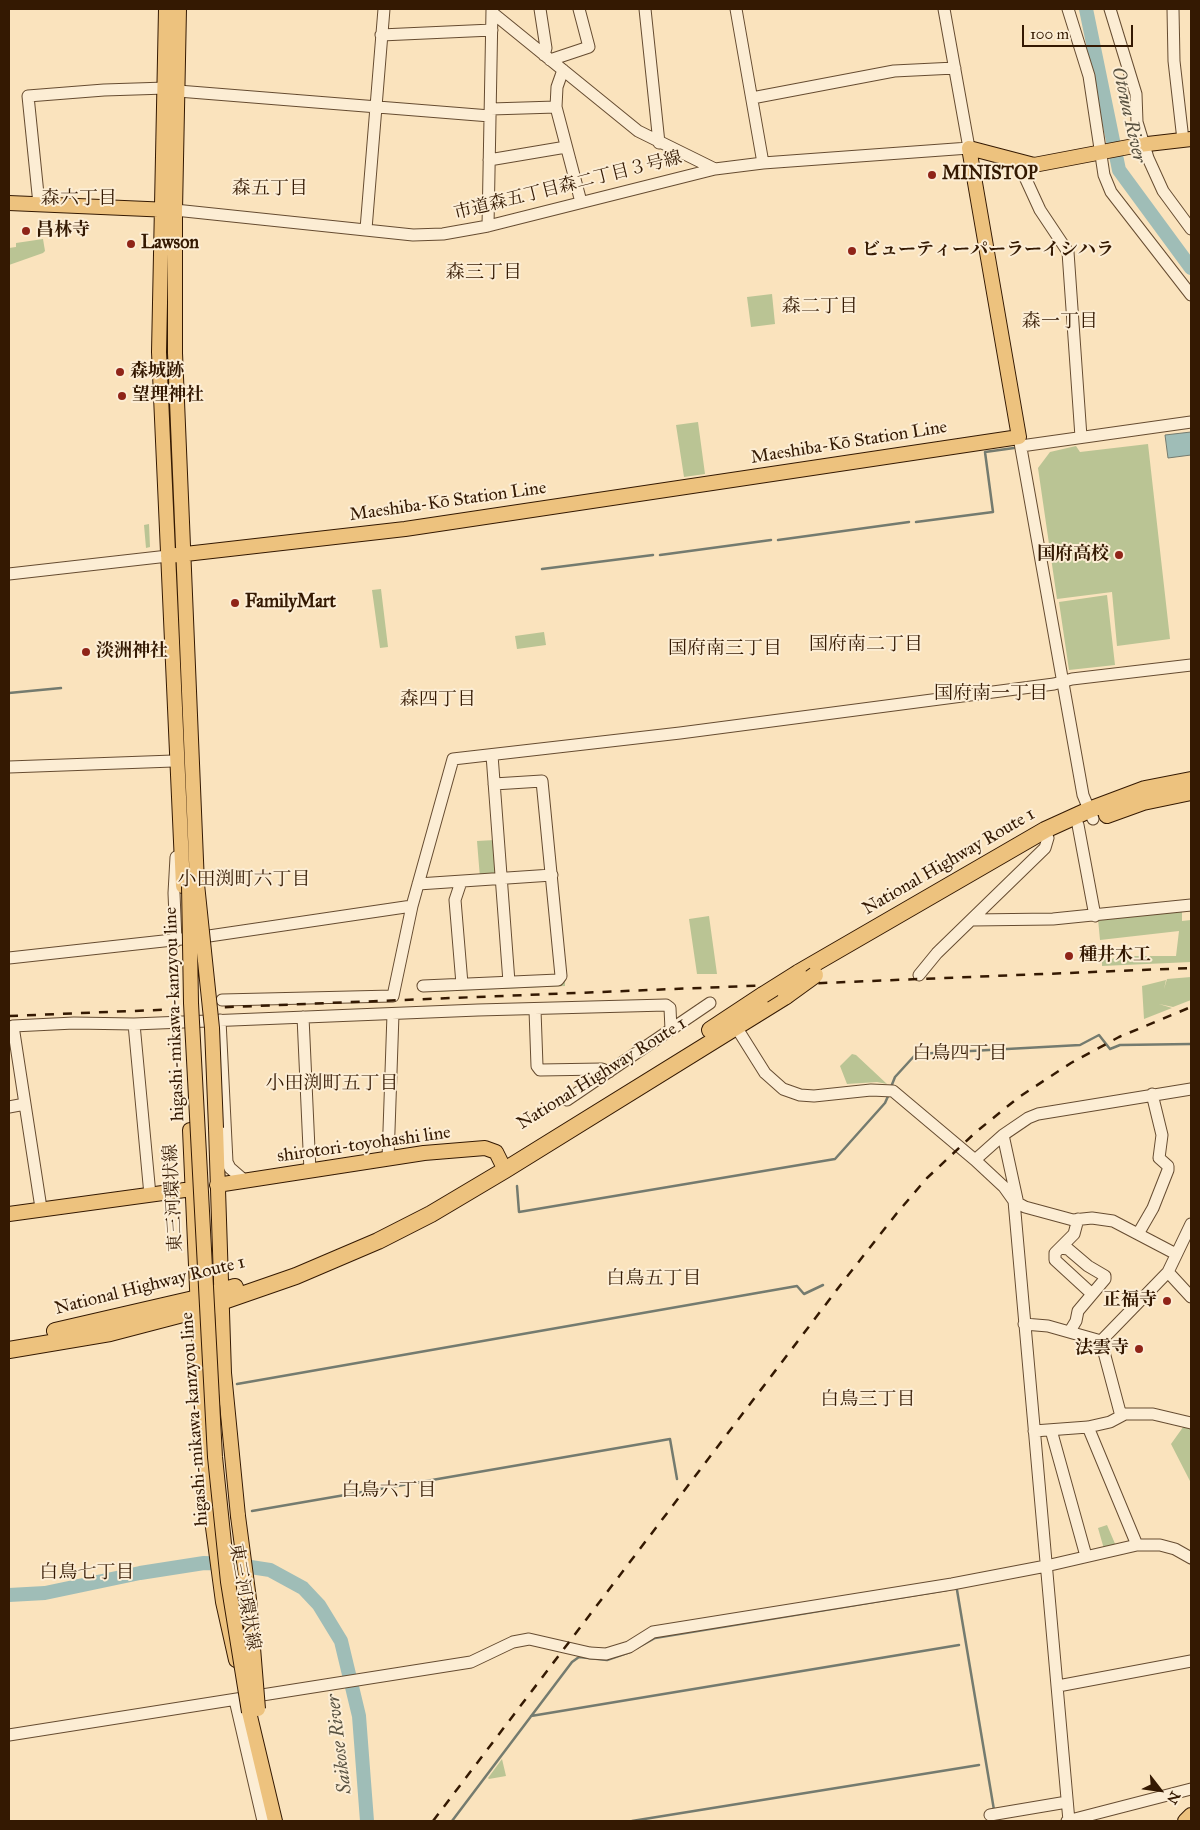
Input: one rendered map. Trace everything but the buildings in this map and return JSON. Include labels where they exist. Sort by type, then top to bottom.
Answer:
[{"type":"highway","name":"National Highway Route 1","points":[[9,1350],[110,1333],[326,1264],[378,1241],[431,1214],[503,1166],[733,1023],[786,996],[815,975],[1048,838],[1145,789],[1191,780]]},
{"type":"highway","name":"National Highway Route 1","points":[[733,1023],[764,995],[798,973],[1016,845],[1086,818],[1143,802],[1191,792]]},
{"type":"highway","name":"National Highway Route 1","points":[[9,1340],[198,1304]]},
{"type":"main road","name":"higashi-mikawa-kanzyou line","points":[[166,9],[172,90]]},
{"type":"main road","name":"higashi-mikawa-kanzyou line","points":[[179,9],[172,90],[169,210],[159,352],[180,760],[188,813],[192,1003],[215,1457],[240,1695],[253,1711],[264,1779],[277,1821]]},
{"type":"main road","points":[[1020,441],[969,148],[1034,165],[1141,145],[1187,139]]},
{"type":"main road","points":[[9,203],[169,210]]},
{"type":"main road","name":"higashi-mikawa-kanzyou line","points":[[169,210],[188,672],[180,760]]},
{"type":"main road","name":"Maeshiba-Kō Station Line","points":[[168,556],[405,528],[1020,441]]},
{"type":"main road","name":"東三河環状線","points":[[180,760],[189,885],[212,1028],[224,1373],[238,1516],[249,1599],[253,1711]]},
{"type":"main road","name":"東三河環状線","points":[[189,885],[184,1028],[202,1401],[212,1520],[240,1695]]},
{"type":"main road","name":"shirotori-toyohashi line","points":[[217,1185],[388,1159],[485,1148],[496,1152],[503,1166]]},
{"type":"main road","points":[[9,1214],[41,1208],[192,1189]]},
{"type":"main road","points":[[1185,1821],[1191,1815]]},
{"type":"street","points":[[366,229],[384,9]]},
{"type":"street","points":[[540,9],[547,57]]},
{"type":"street","points":[[547,57],[589,47],[579,9]]},
{"type":"street","points":[[646,9],[659,143]]},
{"type":"street","points":[[736,9],[763,163]]},
{"type":"street","points":[[944,9],[969,148]]},
{"type":"street","points":[[1068,9],[1088,76],[1111,192],[1191,295]]},
{"type":"street","points":[[1110,9],[1136,94],[1141,145],[1163,190],[1191,229]]},
{"type":"street","points":[[1173,9],[1174,61],[1187,139]]},
{"type":"street","points":[[492,12],[638,130],[659,143],[715,169]]},
{"type":"street","points":[[488,226],[492,12]]},
{"type":"street","points":[[382,35],[492,30]]},
{"type":"street","points":[[752,98],[894,71],[955,68]]},
{"type":"street","points":[[563,70],[557,87],[556,107],[581,202]]},
{"type":"street","points":[[39,204],[28,96],[104,90],[172,90],[376,107],[490,112],[556,107]]},
{"type":"street","points":[[489,160],[566,147]]},
{"type":"street","name":"市道森五丁目森二丁目３号線","points":[[169,210],[431,235],[488,226],[715,169],[763,163],[969,148]]},
{"type":"street","points":[[1018,162],[1040,210],[1068,252],[1081,438]]},
{"type":"street","points":[[1096,916],[1083,795],[1020,441],[1081,438],[1191,422]]},
{"type":"street","points":[[9,574],[168,556]]},
{"type":"street","points":[[222,1000],[393,996],[412,906],[453,759],[661,736],[1191,665]]},
{"type":"street","points":[[188,672],[194,701],[204,884],[210,936]]},
{"type":"street","points":[[492,755],[509,982]]},
{"type":"street","points":[[9,767],[180,760],[174,893],[176,941]]},
{"type":"street","points":[[423,986],[558,980],[561,976],[542,781],[494,784]]},
{"type":"street","points":[[918,975],[937,953],[1006,884],[1045,848],[1048,838]]},
{"type":"street","points":[[418,884],[552,875]]},
{"type":"street","points":[[461,882],[455,900],[462,984]]},
{"type":"street","points":[[9,958],[176,941],[412,906]]},
{"type":"street","points":[[972,920],[1096,916],[1191,906]]},
{"type":"street","points":[[567,1100],[710,1003]]},
{"type":"street","points":[[41,1208],[11,1026],[74,1023],[134,1024],[666,1005],[670,1008],[671,1030]]},
{"type":"street","points":[[535,1010],[537,1066],[540,1070],[602,1070],[609,1072]]},
{"type":"street","points":[[388,1159],[393,1014]]},
{"type":"street","points":[[303,1017],[310,1171]]},
{"type":"street","points":[[220,1020],[227,1162],[230,1168],[245,1180]]},
{"type":"street","points":[[733,1023],[765,1073],[783,1089],[800,1095],[814,1096],[871,1090],[893,1091],[975,1160],[1004,1187],[1016,1202],[1073,1220],[1092,1218],[1113,1221],[1176,1254]]},
{"type":"street","points":[[134,1024],[150,1195]]},
{"type":"street","points":[[975,1160],[1002,1135],[1028,1118],[1038,1114],[1191,1088]]},
{"type":"street","points":[[1138,1234],[1153,1208],[1168,1170],[1168,1166],[1159,1158],[1162,1135],[1152,1094]]},
{"type":"street","points":[[9,1107],[25,1104]]},
{"type":"street","points":[[1002,1135],[1016,1202],[1024,1324],[1069,1821],[1191,1789]]},
{"type":"street","points":[[1078,1219],[1074,1234],[1055,1253],[1055,1260],[1092,1294]]},
{"type":"street","points":[[1101,1341],[1168,1272],[1191,1226]]},
{"type":"street","points":[[1060,1248],[1068,1249],[1088,1266],[1104,1276],[1105,1279],[1078,1311],[1070,1331]]},
{"type":"street","points":[[1168,1272],[1191,1297]]},
{"type":"street","points":[[1024,1324],[1048,1326],[1101,1341]]},
{"type":"street","points":[[1101,1341],[1121,1416]]},
{"type":"street","points":[[1034,1432],[1088,1427],[1110,1422],[1125,1414],[1153,1414],[1191,1423]]},
{"type":"street","points":[[1088,1427],[1136,1545]]},
{"type":"street","points":[[1051,1430],[1086,1556]]},
{"type":"street","points":[[9,1735],[240,1695],[344,1683],[471,1662],[513,1642],[529,1639],[590,1653],[606,1654],[629,1647],[653,1632],[816,1607],[1046,1566],[1136,1545],[1160,1545],[1175,1549],[1191,1558]]},
{"type":"street","points":[[1058,1686],[1191,1661]]},
{"type":"street","points":[[240,1695],[263,1821]]},
{"type":"street","points":[[990,1815],[1067,1802]]},
{"type":"green space","points":[[43,239],[45,251],[43,253],[9,265],[9,248],[16,247],[16,243]]},
{"type":"green space","points":[[772,294],[775,324],[751,327],[747,297]]},
{"type":"green space","points":[[698,422],[705,474],[684,477],[676,425]]},
{"type":"green space","points":[[1148,444],[1170,639],[1117,646],[1112,592],[1057,599],[1038,468],[1050,452],[1076,446],[1080,452]]},
{"type":"green space","points":[[149,524],[150,547],[146,548],[144,525]]},
{"type":"green space","points":[[381,589],[388,647],[380,648],[372,590]]},
{"type":"green space","points":[[1107,595],[1115,665],[1069,670],[1059,602]]},
{"type":"green space","points":[[544,632],[546,645],[517,649],[515,636]]},
{"type":"green space","points":[[495,840],[497,877],[480,878],[477,841]]},
{"type":"green space","points":[[1182,909],[1182,921],[1191,920],[1191,962],[1102,966],[1102,960],[1133,956],[1176,956],[1179,931],[1100,940],[1098,919]]},
{"type":"green space","points":[[709,916],[717,974],[697,974],[689,919]]},
{"type":"green space","points":[[1191,977],[1191,1000],[1173,1007],[1159,1004],[1172,1008],[1144,1019],[1142,986],[1166,980],[1164,989],[1167,979]]},
{"type":"green space","points":[[565,981],[565,986],[433,992],[433,987]]},
{"type":"green space","points":[[852,1054],[856,1055],[887,1084],[877,1082],[847,1084],[840,1066]]},
{"type":"green space","points":[[1186,1423],[1191,1425],[1191,1483],[1171,1444]]},
{"type":"green space","points":[[1107,1525],[1116,1546],[1104,1549],[1098,1528]]},
{"type":"green space","points":[[502,1759],[506,1776],[489,1779],[488,1778]]},
{"type":"water","points":[[1191,432],[1191,455],[1168,458],[1165,435]]},
{"type":"waterway","name":"Otowa River","points":[[1086,9],[1119,170],[1191,268]]},
{"type":"waterway","points":[[916,522],[993,512],[985,452],[1014,448]]},
{"type":"waterway","points":[[778,540],[909,522]]},
{"type":"waterway","points":[[660,555],[771,540]]},
{"type":"waterway","points":[[542,569],[653,555]]},
{"type":"waterway","points":[[9,693],[61,688]]},
{"type":"waterway","points":[[891,1087],[895,1077],[916,1054],[1080,1045],[1099,1035],[1110,1049],[1120,1045],[1191,1044]]},
{"type":"waterway","points":[[517,1186],[519,1212],[835,1159],[885,1103],[889,1094]]},
{"type":"waterway","points":[[237,1384],[797,1286],[804,1294],[823,1285]]},
{"type":"waterway","points":[[252,1511],[670,1439],[677,1479]]},
{"type":"waterway","name":"Saikose River","points":[[9,1595],[45,1593],[140,1573],[204,1563],[231,1564],[270,1570],[303,1588],[319,1605],[341,1641],[359,1716],[367,1821]]},
{"type":"waterway","points":[[637,1648],[655,1638],[947,1590]]},
{"type":"waterway","points":[[957,1590],[994,1810]]},
{"type":"waterway","points":[[531,1716],[959,1645]]},
{"type":"waterway","points":[[452,1821],[572,1662],[579,1657],[607,1660],[630,1652]]},
{"type":"waterway","points":[[632,1821],[979,1765]]},
{"type":"railway","points":[[9,1016],[1191,968]]},
{"type":"railway","points":[[433,1821],[842,1283],[927,1178],[976,1132],[1019,1097],[1071,1063],[1119,1037],[1191,1007]]},
{"type":"place","name":"MINISTOP","points":[[932,175]]},
{"type":"place","name":"昌林寺","points":[[26,231]]},
{"type":"place","name":"Lawson","points":[[131,244]]},
{"type":"place","name":"ビューティーパーラーイシハラ","points":[[852,251]]},
{"type":"place","name":"森城跡","points":[[120,372]]},
{"type":"place","name":"望理神社","points":[[122,396]]},
{"type":"place","name":"国府高校","points":[[1119,555]]},
{"type":"place","name":"FamilyMart","points":[[235,603]]},
{"type":"place","name":"淡洲神社","points":[[86,652]]},
{"type":"place","name":"種井木工","points":[[1069,956]]},
{"type":"place","name":"正福寺","points":[[1167,1301]]},
{"type":"place","name":"法雲寺","points":[[1139,1349]]},
{"type":"district","name":"森五丁目","points":[[270,189]]},
{"type":"district","name":"森六丁目","points":[[79,199]]},
{"type":"district","name":"森三丁目","points":[[484,273]]},
{"type":"district","name":"森二丁目","points":[[820,307]]},
{"type":"district","name":"森一丁目","points":[[1060,322]]},
{"type":"district","name":"国府南二丁目","points":[[866,645]]},
{"type":"district","name":"国府南三丁目","points":[[725,649]]},
{"type":"district","name":"国府南一丁目","points":[[991,694]]},
{"type":"district","name":"森四丁目","points":[[438,700]]},
{"type":"district","name":"小田渕町六丁目","points":[[244,880]]},
{"type":"district","name":"白鳥四丁目","points":[[960,1054]]},
{"type":"district","name":"小田渕町五丁目","points":[[332,1084]]},
{"type":"district","name":"白鳥五丁目","points":[[654,1279]]},
{"type":"district","name":"白鳥三丁目","points":[[868,1400]]},
{"type":"district","name":"白鳥六丁目","points":[[389,1491]]},
{"type":"district","name":"白鳥七丁目","points":[[87,1573]]}]
